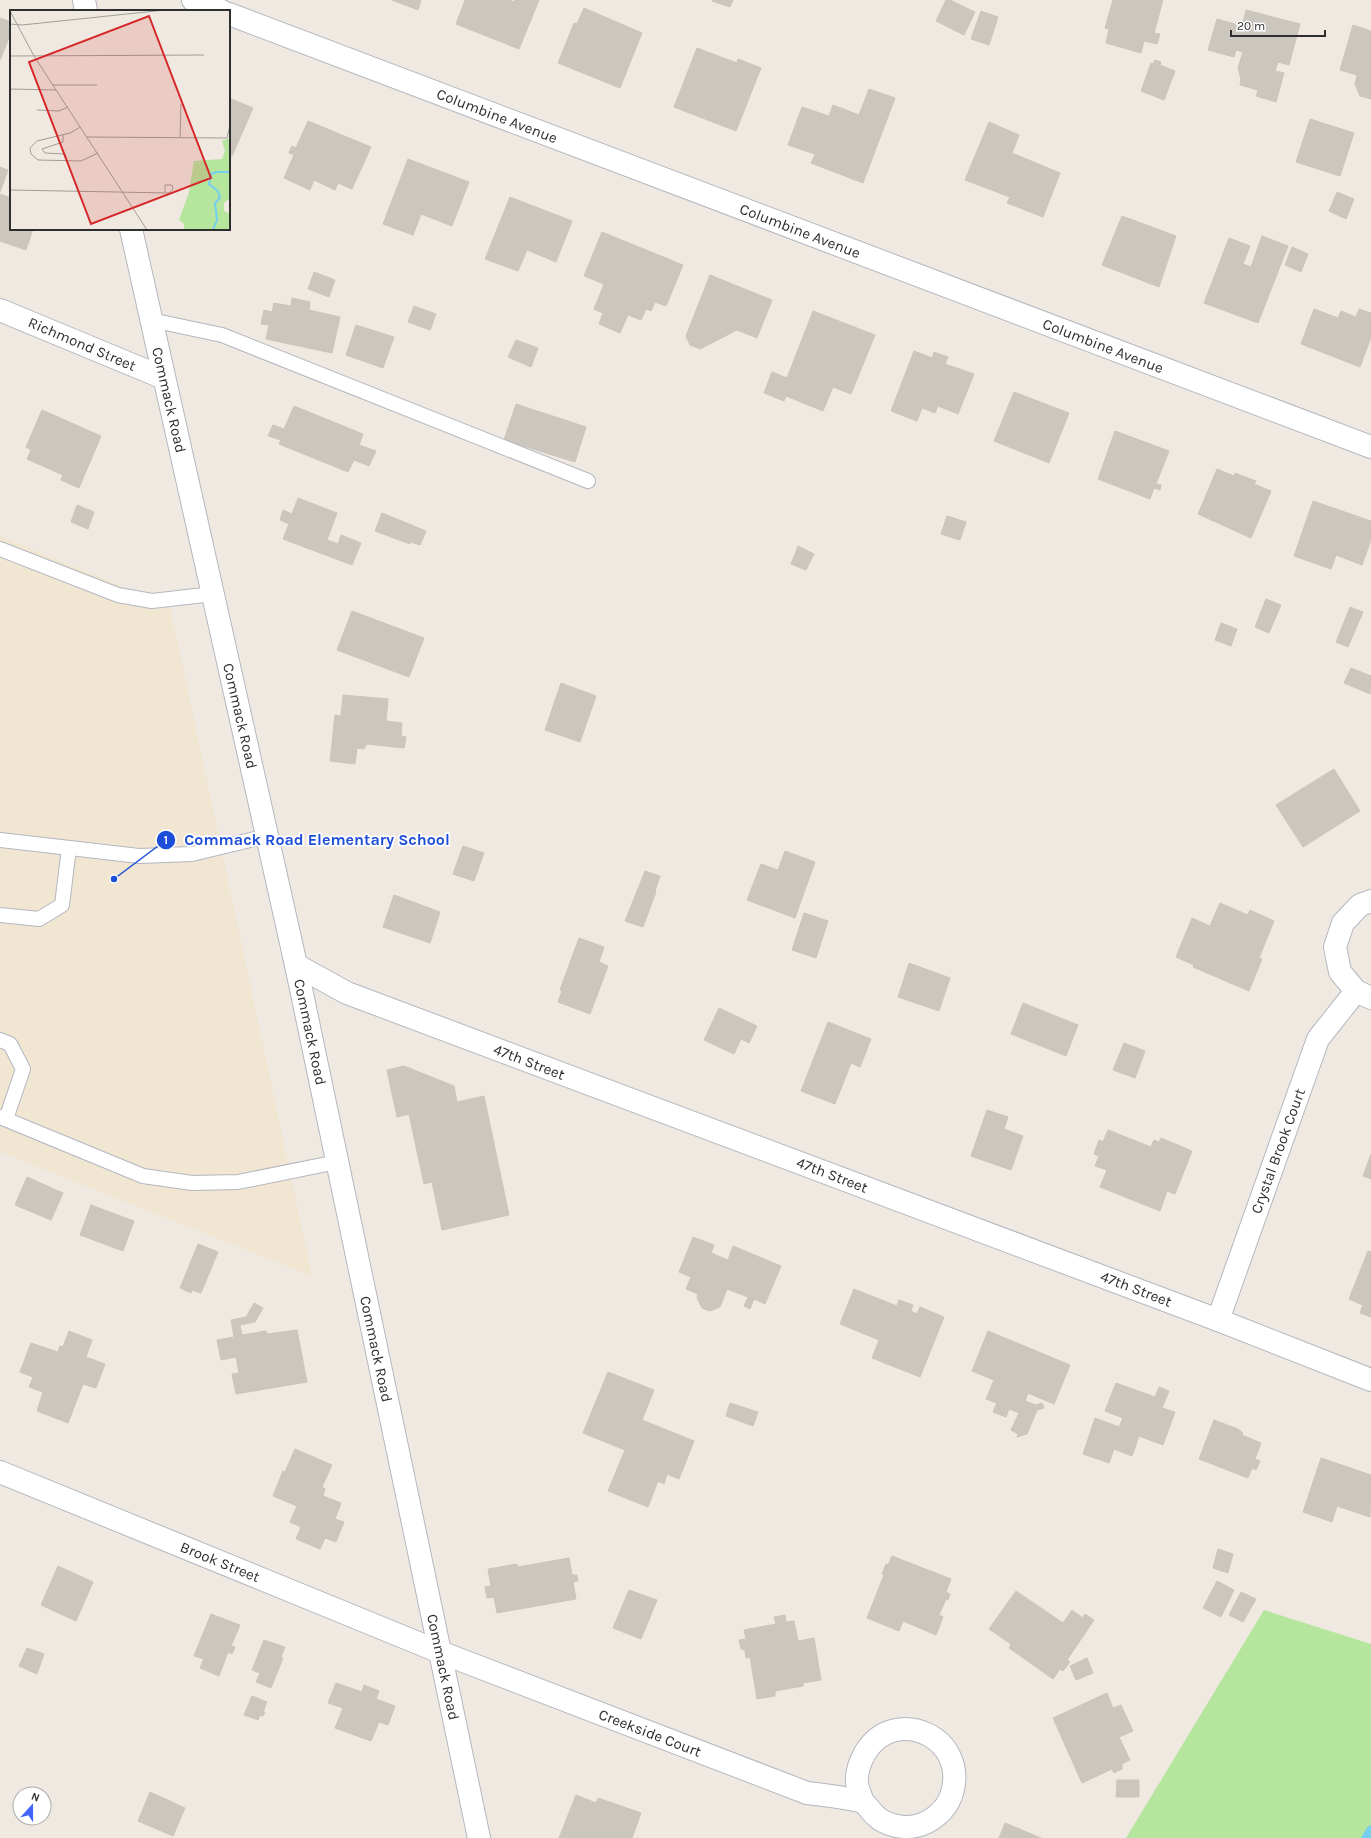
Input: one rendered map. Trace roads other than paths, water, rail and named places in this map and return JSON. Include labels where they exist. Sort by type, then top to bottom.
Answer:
[{"type":"street","points":[[84,0],[86,10]]},
{"type":"street","points":[[193,0],[219,10]]},
{"type":"street","name":"Columbine Avenue","points":[[230,14],[1371,447]]},
{"type":"street","name":"Commack Road","points":[[131,230],[296,965],[478,1838]]},
{"type":"street","name":"Richmond Street","points":[[0,310],[164,378]]},
{"type":"street","name":"Crystal Brook Court","points":[[1218,1320],[1318,1040],[1363,994],[1340,972],[1335,947],[1342,923],[1360,905],[1371,901]]},
{"type":"street","name":"47th Street","points":[[296,965],[347,993],[1218,1320],[1371,1380]]},
{"type":"street","name":"Brook Street","points":[[0,1472],[440,1652]]},
{"type":"street","name":"Creekside Court","points":[[440,1652],[807,1793],[863,1802]]},
{"type":"street","points":[[907,1729],[927,1734],[943,1746],[954,1763],[955,1784],[949,1803],[935,1818],[916,1826],[895,1826],[876,1817],[863,1802],[857,1782],[860,1762],[870,1745],[887,1733],[907,1729]]},
{"type":"lane","points":[[151,320],[222,335],[588,481]]},
{"type":"lane","points":[[0,548],[118,595],[152,601],[213,594]]},
{"type":"lane","points":[[0,840],[139,856],[192,854],[267,836]]},
{"type":"lane","points":[[0,915],[39,919],[62,905],[69,848]]},
{"type":"lane","points":[[0,1040],[10,1044],[23,1069],[3,1118],[143,1176],[192,1183],[238,1182],[337,1162]]},
{"type":"waterway","points":[[1366,1838],[1371,1830]]},
{"type":"place","name":"Commack Road Elementary School","points":[[114,879]]}]
